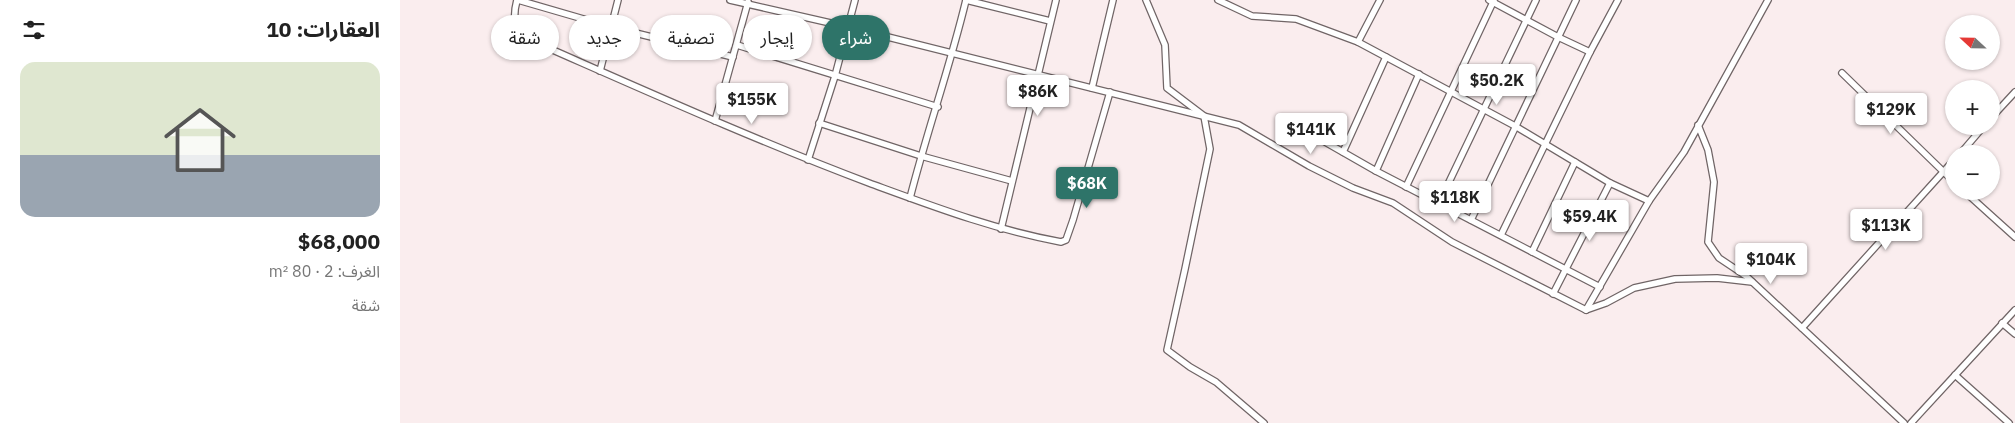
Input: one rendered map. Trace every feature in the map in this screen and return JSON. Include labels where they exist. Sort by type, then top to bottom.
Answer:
[{"type":"street","points":[[569,15],[517,0],[513,18],[519,32],[532,40],[808,160],[1001,229],[1061,242],[1066,240],[1110,92]]},
{"type":"street","points":[[614,15],[618,0]]},
{"type":"street","points":[[730,0],[748,2],[822,20]]},
{"type":"street","points":[[851,15],[855,0]]},
{"type":"street","points":[[910,198],[953,54],[966,0],[1050,21]]},
{"type":"street","points":[[1001,229],[1056,0]]},
{"type":"street","points":[[1092,88],[1114,0]]},
{"type":"street","points":[[1146,0],[1165,45],[1167,88],[1204,116],[1210,149],[1167,350],[1190,368],[1216,382],[1264,423]]},
{"type":"street","points":[[1358,42],[1380,0]]},
{"type":"street","points":[[1439,204],[1536,0]]},
{"type":"street","points":[[1471,220],[1576,0]]},
{"type":"street","points":[[1501,236],[1590,52],[1618,0]]},
{"type":"street","points":[[1586,310],[1649,201],[1684,152],[1768,0]]},
{"type":"street","points":[[1221,1],[1252,16],[1296,19],[1358,42],[1515,126],[1610,183],[1649,201]]},
{"type":"street","points":[[1406,187],[1492,1],[1590,52]]},
{"type":"street","points":[[733,57],[748,2]]},
{"type":"street","points":[[890,38],[1240,125],[1335,179],[1353,188],[1393,202],[1452,242],[1586,310],[1606,303],[1634,288],[1675,279],[1717,278],[1752,282]]},
{"type":"street","points":[[737,45],[938,107]]},
{"type":"street","points":[[1343,152],[1386,57]]},
{"type":"street","points":[[600,71],[603,60]]},
{"type":"street","points":[[715,120],[732,60]]},
{"type":"street","points":[[808,160],[840,60]]},
{"type":"street","points":[[1802,328],[1943,172],[1842,72]]},
{"type":"street","points":[[1376,171],[1419,74]]},
{"type":"street","points":[[2000,108],[2015,92]]},
{"type":"street","points":[[819,122],[921,156],[1012,182]]},
{"type":"street","points":[[1698,125],[1708,150],[1714,182],[1708,242],[1719,258],[1752,282],[1904,423]]},
{"type":"street","points":[[1968,145],[1976,135]]},
{"type":"street","points":[[1320,139],[1406,187],[1600,287]]},
{"type":"street","points":[[1532,252],[1575,162]]},
{"type":"street","points":[[1553,294],[1564,269],[1610,183]]},
{"type":"street","points":[[1974,200],[2015,237]]},
{"type":"street","points":[[1911,423],[2015,310]]},
{"type":"street","points":[[2002,323],[2015,334]]},
{"type":"street","points":[[1955,375],[2009,423]]}]
